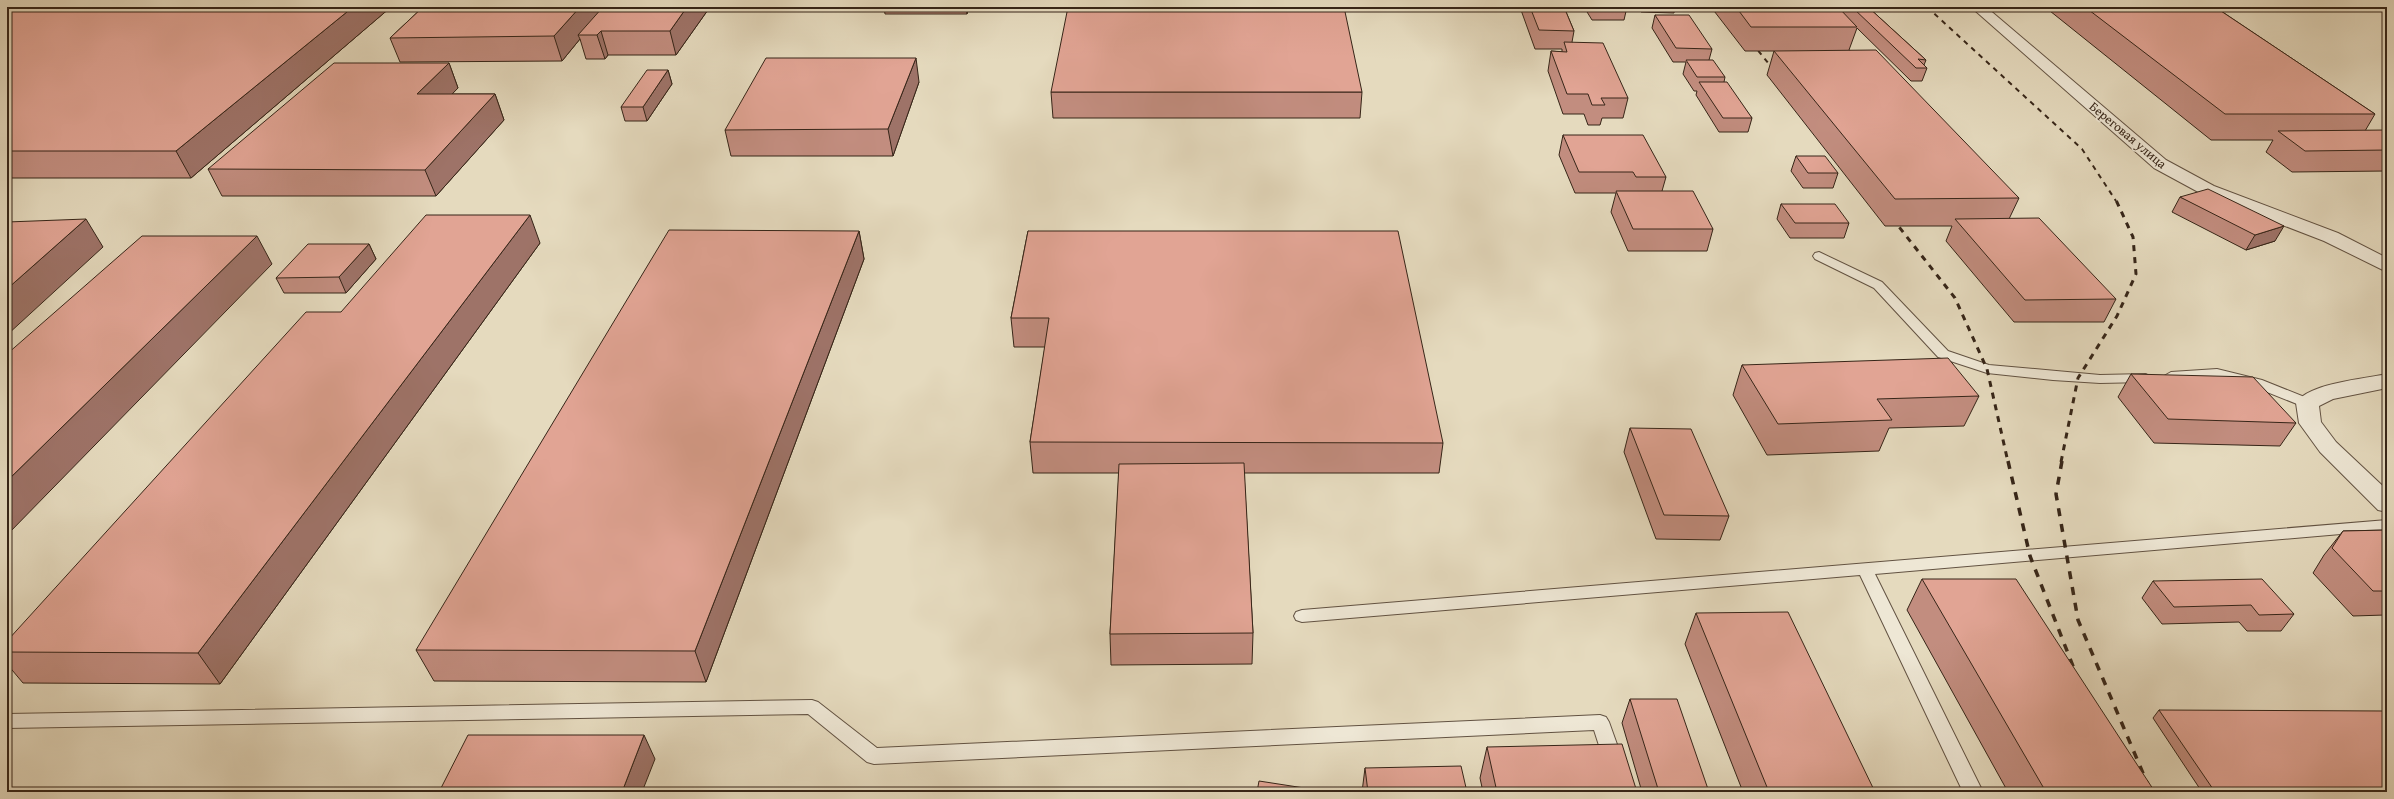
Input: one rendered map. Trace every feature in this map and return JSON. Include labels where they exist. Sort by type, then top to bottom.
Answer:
[{"type":"street","name":"Береговая улица","points":[[1978,7],[2160,164],[2208,190],[2331,237],[2387,266]]},
{"type":"street","points":[[2387,382],[2327,393],[2307,403],[2310,423],[2328,447],[2387,504]]},
{"type":"lane","points":[[1819,256],[1878,285],[1943,354],[1987,369],[2100,379],[2217,373],[2257,383],[2307,403]]},
{"type":"lane","points":[[1302,616],[2387,525]]},
{"type":"lane","points":[[1865,569],[1973,792]]},
{"type":"lane","points":[[7,721],[812,707],[874,756],[1600,722],[1624,792]]},
{"type":"building","points":[[7,7],[353,7],[176,151],[7,151]]},
{"type":"building","points":[[423,7],[580,7],[554,36],[390,38]]},
{"type":"building","points":[[603,7],[687,7],[670,31],[601,31],[597,35],[578,35]]},
{"type":"building","points":[[1068,7],[1344,7],[1362,92],[1051,92]]},
{"type":"building","points":[[1530,7],[1564,7],[1574,31],[1539,30]]},
{"type":"building","points":[[1736,7],[1838,7],[1857,27],[1751,27]]},
{"type":"building","points":[[1852,7],[1868,7],[1926,60],[1918,59],[1927,68],[1916,68]]},
{"type":"building","points":[[2085,7],[2215,7],[2375,114],[2225,114]]},
{"type":"building","points":[[1655,15],[1689,15],[1712,49],[1676,48]]},
{"type":"building","points":[[1564,42],[1603,43],[1628,98],[1601,98],[1605,105],[1592,105],[1588,94],[1567,94],[1551,51],[1567,52]]},
{"type":"building","points":[[1876,50],[2019,198],[1895,199],[1774,51]]},
{"type":"building","points":[[766,58],[916,58],[888,129],[725,130]]},
{"type":"building","points":[[1686,60],[1713,60],[1725,77],[1697,77]]},
{"type":"building","points":[[334,63],[449,63],[417,94],[495,94],[425,170],[208,169]]},
{"type":"building","points":[[647,70],[668,70],[643,107],[621,107]]},
{"type":"building","points":[[1699,82],[1727,82],[1752,118],[1723,118]]},
{"type":"building","points":[[2386,130],[2387,150],[2305,151],[2278,131]]},
{"type":"building","points":[[1563,135],[1643,135],[1666,177],[1636,177],[1633,172],[1579,172]]},
{"type":"building","points":[[1796,156],[1825,156],[1838,173],[1808,173]]},
{"type":"building","points":[[2208,189],[2284,226],[2255,235],[2180,197]]},
{"type":"building","points":[[1616,191],[1693,191],[1713,229],[1633,229]]},
{"type":"building","points":[[1781,204],[1835,204],[1849,223],[1795,223]]},
{"type":"building","points":[[426,215],[530,215],[198,653],[7,652],[7,641],[306,312],[341,312]]},
{"type":"building","points":[[2039,218],[2116,299],[2025,300],[1955,219]]},
{"type":"building","points":[[86,219],[7,289],[7,222]]},
{"type":"building","points":[[669,230],[859,231],[695,651],[416,650]]},
{"type":"building","points":[[1028,231],[1398,231],[1443,443],[1030,442],[1049,318],[1011,318]]},
{"type":"building","points":[[142,236],[257,236],[7,481],[7,354]]},
{"type":"building","points":[[308,244],[369,244],[339,277],[276,278]]},
{"type":"building","points":[[1948,358],[1979,396],[1877,399],[1892,420],[1778,424],[1742,365]]},
{"type":"building","points":[[2131,374],[2253,377],[2296,423],[2168,419]]},
{"type":"building","points":[[1630,428],[1691,429],[1729,516],[1664,515]]},
{"type":"building","points":[[1244,463],[1253,633],[1110,634],[1119,464]]},
{"type":"building","points":[[2387,530],[2387,591],[2373,591],[2332,548],[2343,531]]},
{"type":"building","points":[[1922,579],[2016,579],[2155,792],[2046,792]]},
{"type":"building","points":[[2262,579],[2294,614],[2259,615],[2251,605],[2174,607],[2153,581]]},
{"type":"building","points":[[1788,612],[1875,792],[1769,792],[1696,613]]},
{"type":"building","points":[[1630,699],[1677,699],[1709,792],[1659,792]]},
{"type":"building","points":[[2159,710],[2387,711],[2387,792],[2215,792]]},
{"type":"building","points":[[468,735],[644,735],[622,792],[439,792]]},
{"type":"building","points":[[1622,744],[1637,792],[1497,792],[1487,747]]},
{"type":"building","points":[[1461,766],[1467,792],[1368,792],[1365,768]]},
{"type":"building","points":[[1259,781],[1330,792],[1257,792]]},
{"type":"railway","points":[[1927,7],[2082,149],[2116,201]]},
{"type":"railway","points":[[1752,43],[1777,74]]},
{"type":"railway","points":[[2061,462],[2078,378],[2117,316],[2136,274],[2133,237],[2116,200]]},
{"type":"railway","points":[[1892,218],[1955,298],[1987,369],[2008,462]]},
{"type":"railway","points":[[2008,461],[2030,556],[2078,679]]},
{"type":"railway","points":[[2062,461],[2056,494],[2078,620],[2151,792]]}]
